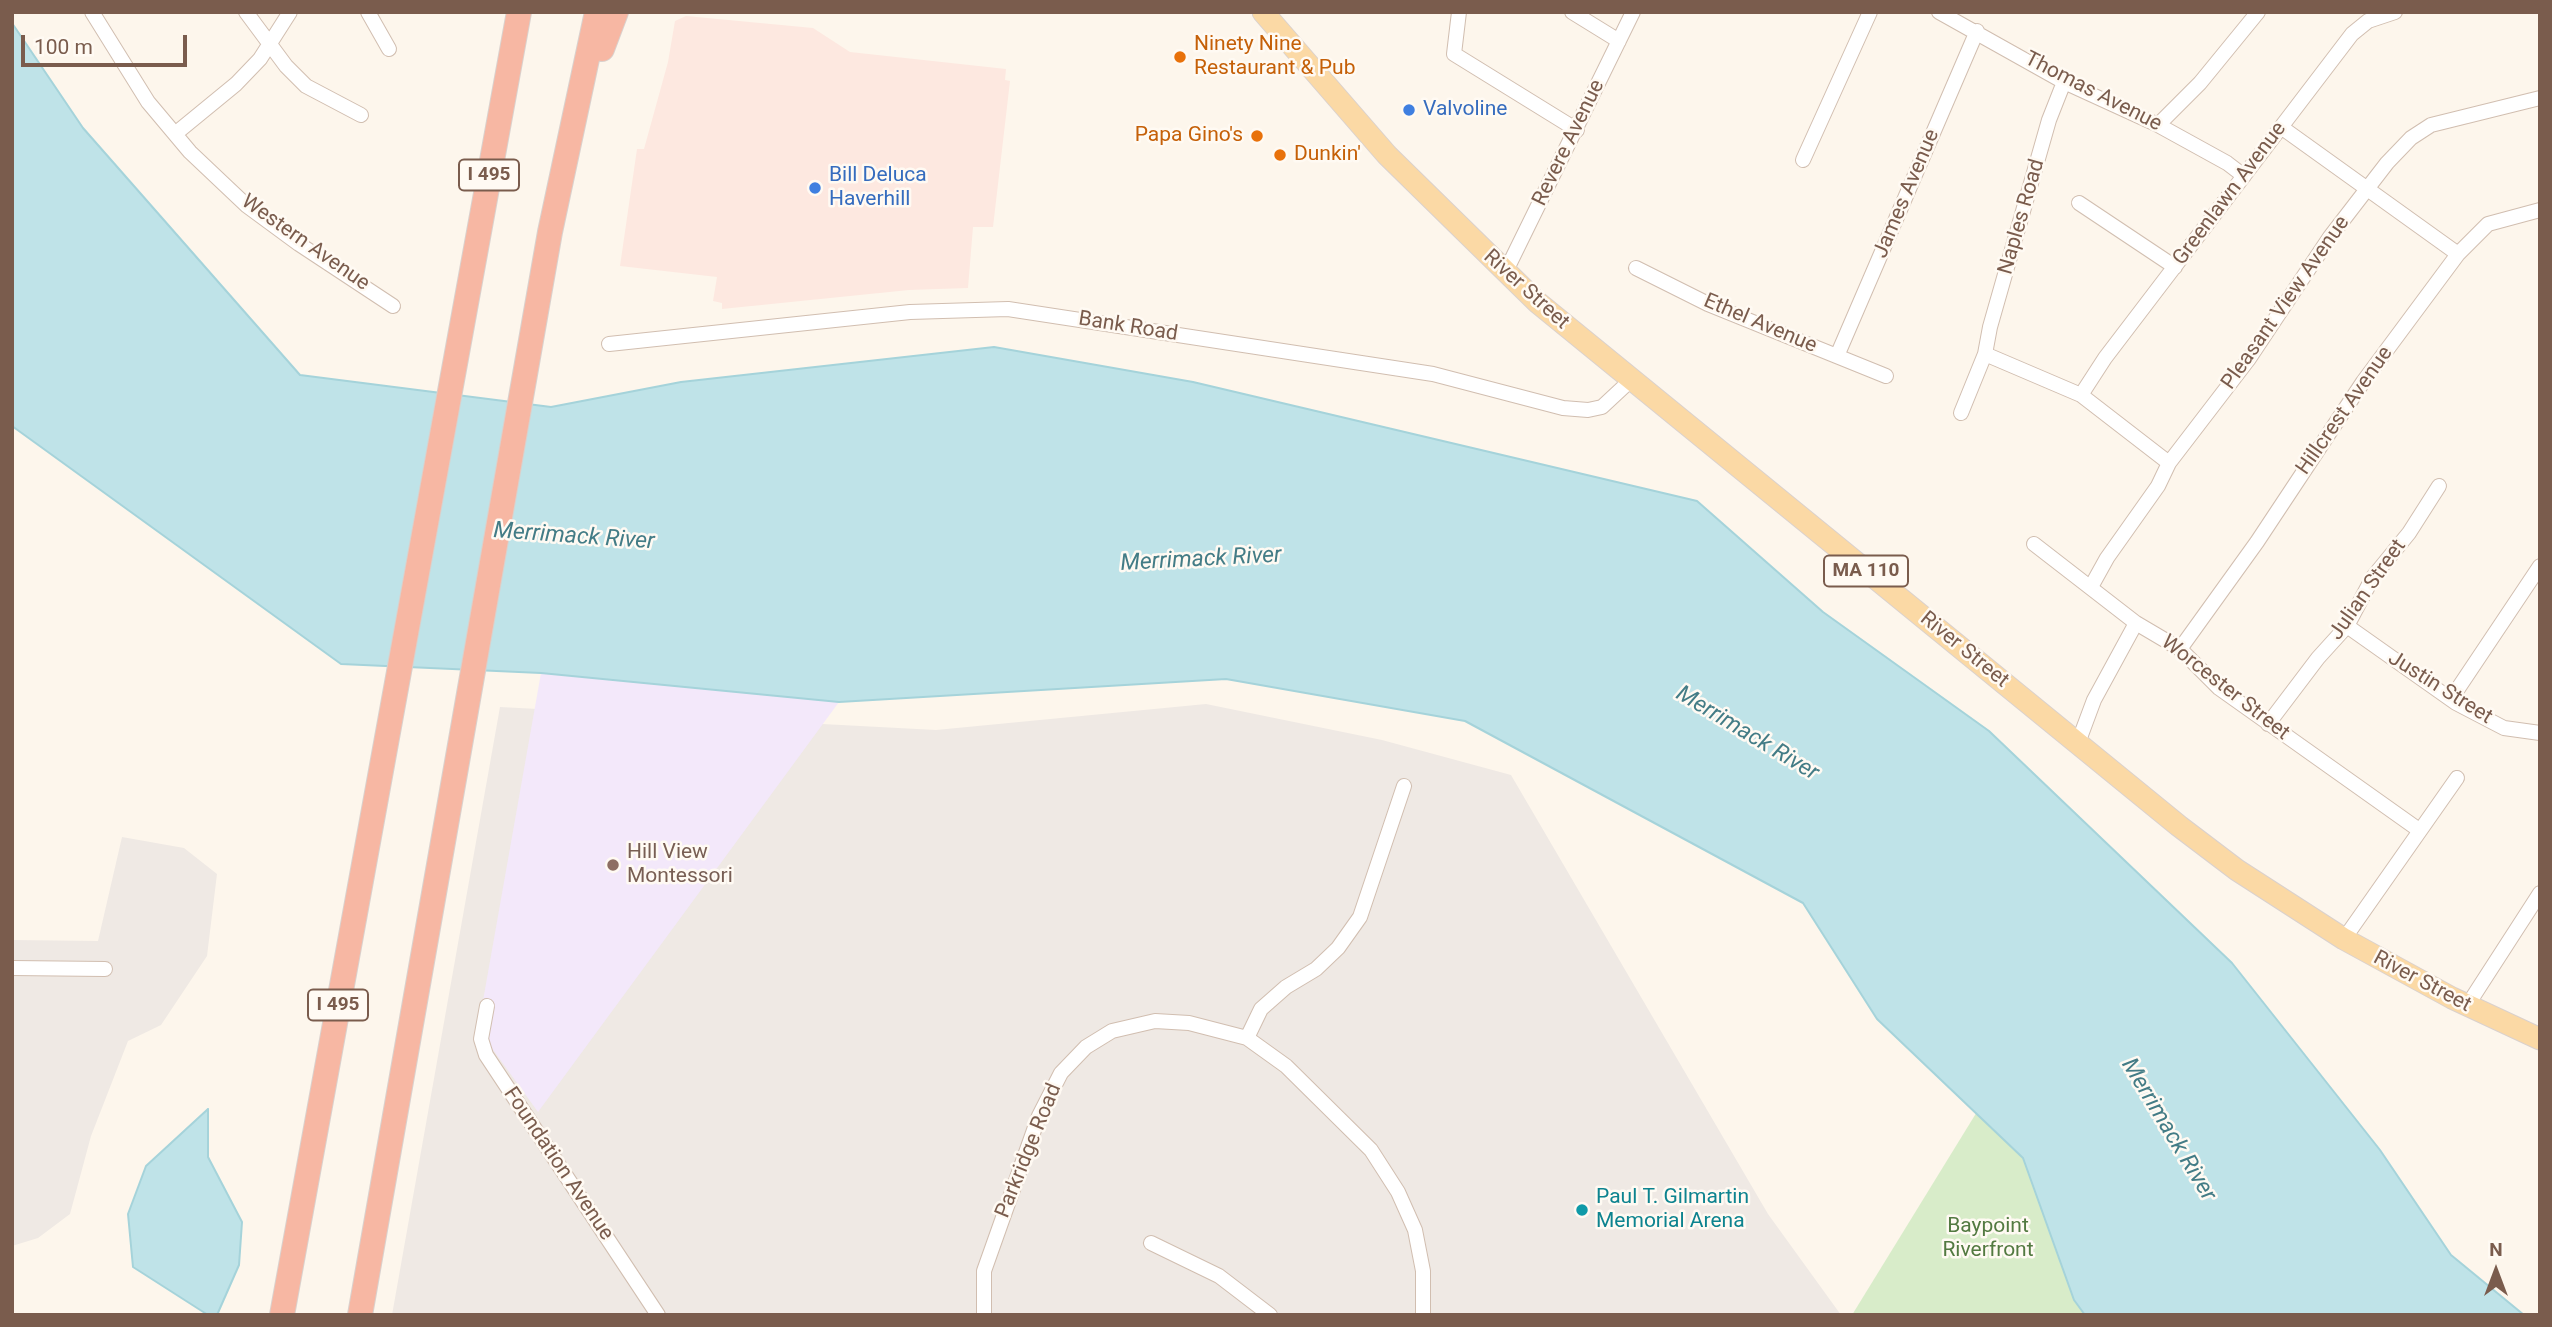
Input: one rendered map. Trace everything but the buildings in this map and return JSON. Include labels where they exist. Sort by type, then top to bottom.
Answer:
[{"type":"highway","name":"I 495","points":[[282,1315],[519,12]]},
{"type":"highway","points":[[360,1315],[574,113],[597,12]]},
{"type":"highway","points":[[574,113],[616,12]]},
{"type":"main road","name":"River Street","points":[[1263,12],[1387,155],[1505,273],[1631,380],[2078,743],[2237,870],[2344,939],[2466,1006],[2540,1039]]},
{"type":"street","name":"Western Avenue","points":[[92,12],[148,102],[175,134],[246,205],[299,244],[393,306]]},
{"type":"street","points":[[246,12],[306,86],[361,115]]},
{"type":"street","points":[[175,134],[236,84],[271,44],[290,12]]},
{"type":"street","points":[[368,12],[390,49]]},
{"type":"street","points":[[1459,12],[1454,54],[1577,130]]},
{"type":"street","points":[[1572,12],[1619,41]]},
{"type":"street","name":"Revere Avenue","points":[[1505,273],[1633,12]]},
{"type":"street","points":[[1804,160],[1870,12]]},
{"type":"street","name":"Thomas Avenue","points":[[1940,12],[2064,82],[2158,125],[2227,163],[2244,176]]},
{"type":"street","points":[[2158,125],[2200,83],[2258,12]]},
{"type":"street","name":"Greenlawn Avenue","points":[[2081,395],[2105,358],[2352,34],[2368,22],[2395,12]]},
{"type":"street","name":"James Avenue","points":[[1836,356],[1977,32]]},
{"type":"street","name":"Naples Road","points":[[1961,413],[1985,354],[2049,120],[2064,82]]},
{"type":"street","name":"Pleasant View Avenue","points":[[2092,585],[2107,558],[2158,486],[2169,463],[2248,360],[2366,188],[2411,138],[2431,125],[2540,98]]},
{"type":"street","points":[[2281,127],[2458,254]]},
{"type":"street","points":[[2079,204],[2175,267]]},
{"type":"street","name":"Hillcrest Avenue","points":[[2180,649],[2257,542],[2363,382],[2458,254],[2488,224],[2540,210]]},
{"type":"street","name":"Ethel Avenue","points":[[1636,268],[1709,304],[1886,376]]},
{"type":"street","name":"Bank Road","points":[[609,344],[910,312],[1008,309],[1433,374],[1563,408],[1588,410],[1602,407],[1631,380]]},
{"type":"street","points":[[1985,354],[2081,395],[2123,431],[2169,463]]},
{"type":"street","name":"Julian Street","points":[[2268,724],[2318,658],[2347,626],[2373,578],[2409,533],[2439,486]]},
{"type":"street","name":"Worcester Street","points":[[2034,544],[2092,585],[2136,623],[2180,649],[2219,688],[2419,830]]},
{"type":"street","points":[[2451,699],[2540,566]]},
{"type":"street","points":[[2078,743],[2099,691],[2136,623]]},
{"type":"street","name":"Justin Street","points":[[2347,626],[2451,699],[2504,727],[2540,733]]},
{"type":"street","points":[[2344,939],[2457,778]]},
{"type":"street","points":[[1247,1038],[1261,1009],[1286,987],[1316,969],[1338,948],[1360,917],[1404,786]]},
{"type":"street","points":[[2466,1006],[2540,893]]},
{"type":"street","points":[[12,968],[105,969]]},
{"type":"street","name":"Foundation Avenue","points":[[487,1006],[481,1039],[500,1075],[658,1315]]},
{"type":"street","name":"Parkridge Road","points":[[984,1315],[984,1271],[1039,1116],[1061,1073],[1086,1047],[1112,1031],[1155,1021],[1189,1023],[1247,1038],[1286,1066],[1371,1150],[1398,1192],[1415,1230],[1423,1270],[1423,1315]]},
{"type":"street","points":[[1151,1244],[1219,1276],[1270,1315]]},
{"type":"shaded area","name":"Bill Deluca Haverhill","points":[[686,16],[813,28],[850,52],[1006,69],[1005,80],[1010,81],[993,227],[973,227],[968,288],[909,290],[722,309],[722,303],[713,301],[717,277],[620,266],[637,149],[644,149],[668,62],[675,21]]},
{"type":"shaded area","name":"Hill View Montessori","points":[[541,673],[839,702],[538,1112],[478,1029]]},
{"type":"shaded area","points":[[1206,704],[1382,740],[1511,775],[1768,1214],[1841,1315],[392,1315],[500,707],[936,730]]},
{"type":"shaded area","points":[[122,837],[184,848],[217,874],[207,956],[161,1025],[128,1041],[91,1136],[70,1214],[38,1238],[12,1246],[12,940],[98,941]]},
{"type":"green space","name":"Baypoint Riverfront","points":[[1983,1102],[2037,1152],[2112,1315],[1852,1315]]},
{"type":"water","name":"Merrimack River","points":[[12,23],[83,128],[300,375],[551,407],[681,382],[994,347],[1193,382],[1697,501],[1823,612],[1989,731],[2232,963],[2380,1150],[2451,1255],[2524,1315],[2085,1315],[2074,1300],[2023,1158],[1877,1019],[1803,903],[1465,721],[1226,679],[839,702],[541,673],[341,664],[12,426]]},
{"type":"water","points":[[208,1109],[208,1157],[242,1222],[239,1265],[217,1315],[208,1315],[133,1267],[128,1214],[146,1166]]},
{"type":"place","name":"Ninety Nine Restaurant & Pub","points":[[1180,57]]},
{"type":"place","name":"Valvoline","points":[[1409,110]]},
{"type":"place","name":"Papa Gino's","points":[[1257,136]]},
{"type":"place","name":"Dunkin'","points":[[1280,155]]},
{"type":"place","name":"Bill Deluca Haverhill","points":[[815,188]]},
{"type":"place","name":"Hill View Montessori","points":[[613,865]]},
{"type":"place","name":"Paul T. Gilmartin Memorial Arena","points":[[1582,1210]]}]
